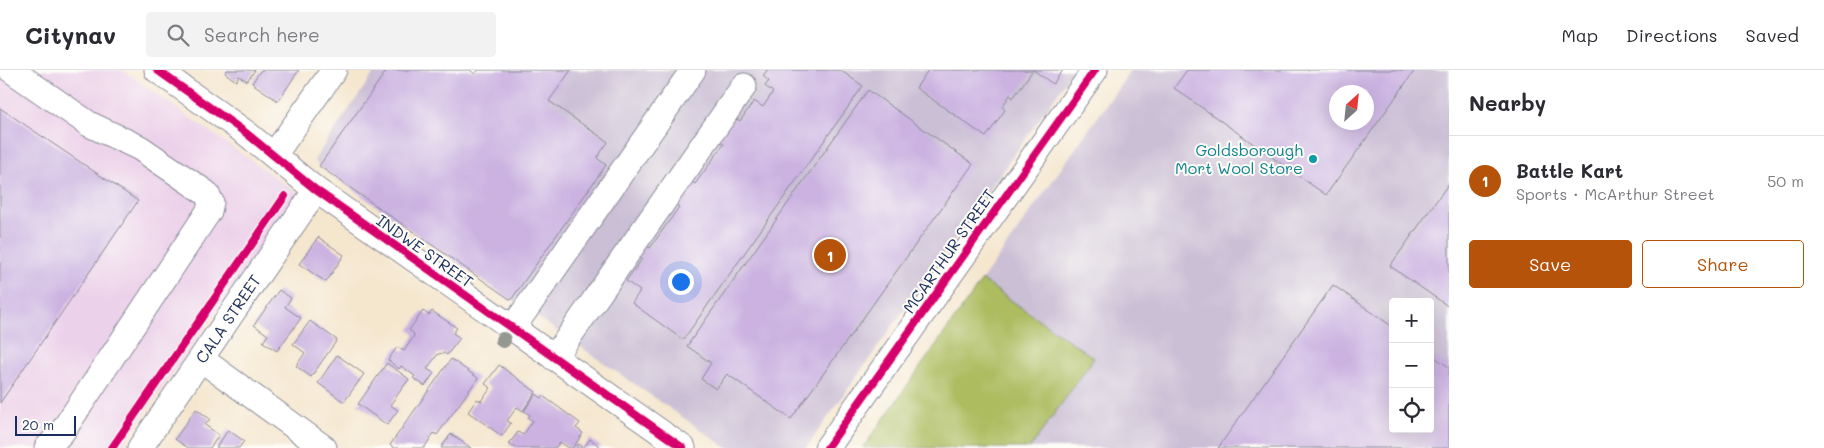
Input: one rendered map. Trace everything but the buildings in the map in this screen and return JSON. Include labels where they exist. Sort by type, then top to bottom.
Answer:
[{"type":"street","points":[[10,70],[89,124],[140,148],[206,194],[211,202],[210,211],[62,432],[47,448]]},
{"type":"street","name":"INDWE STREET","points":[[157,70],[246,133],[316,190],[683,448]]},
{"type":"street","points":[[274,155],[334,70]]},
{"type":"street","points":[[512,329],[693,70]]},
{"type":"street","name":"MCARTHUR STREET","points":[[827,448],[1095,70]]},
{"type":"street","points":[[554,358],[744,86]]},
{"type":"street","name":"CALA STREET","points":[[140,448],[316,190]]},
{"type":"street","points":[[201,360],[324,448]]},
{"type":"shaded area","points":[[0,70],[122,70],[299,194],[121,448],[0,448]]},
{"type":"shaded area","points":[[376,70],[1074,70],[806,448],[727,448],[319,166],[314,160]]},
{"type":"shaded area","points":[[1131,70],[1449,70],[1449,448],[863,448]]},
{"type":"green space","points":[[982,280],[1094,358],[1030,448],[863,448]]},
{"type":"cycle path","points":[[157,70],[246,133],[316,190],[683,448]]},
{"type":"cycle path","points":[[827,448],[1095,70]]},
{"type":"cycle path","points":[[112,448],[285,196]]},
{"type":"place","name":"Goldsborough Mort Wool Store","points":[[1313,159]]},
{"type":"place","name":"Battle Kart","points":[[830,255]]}]
